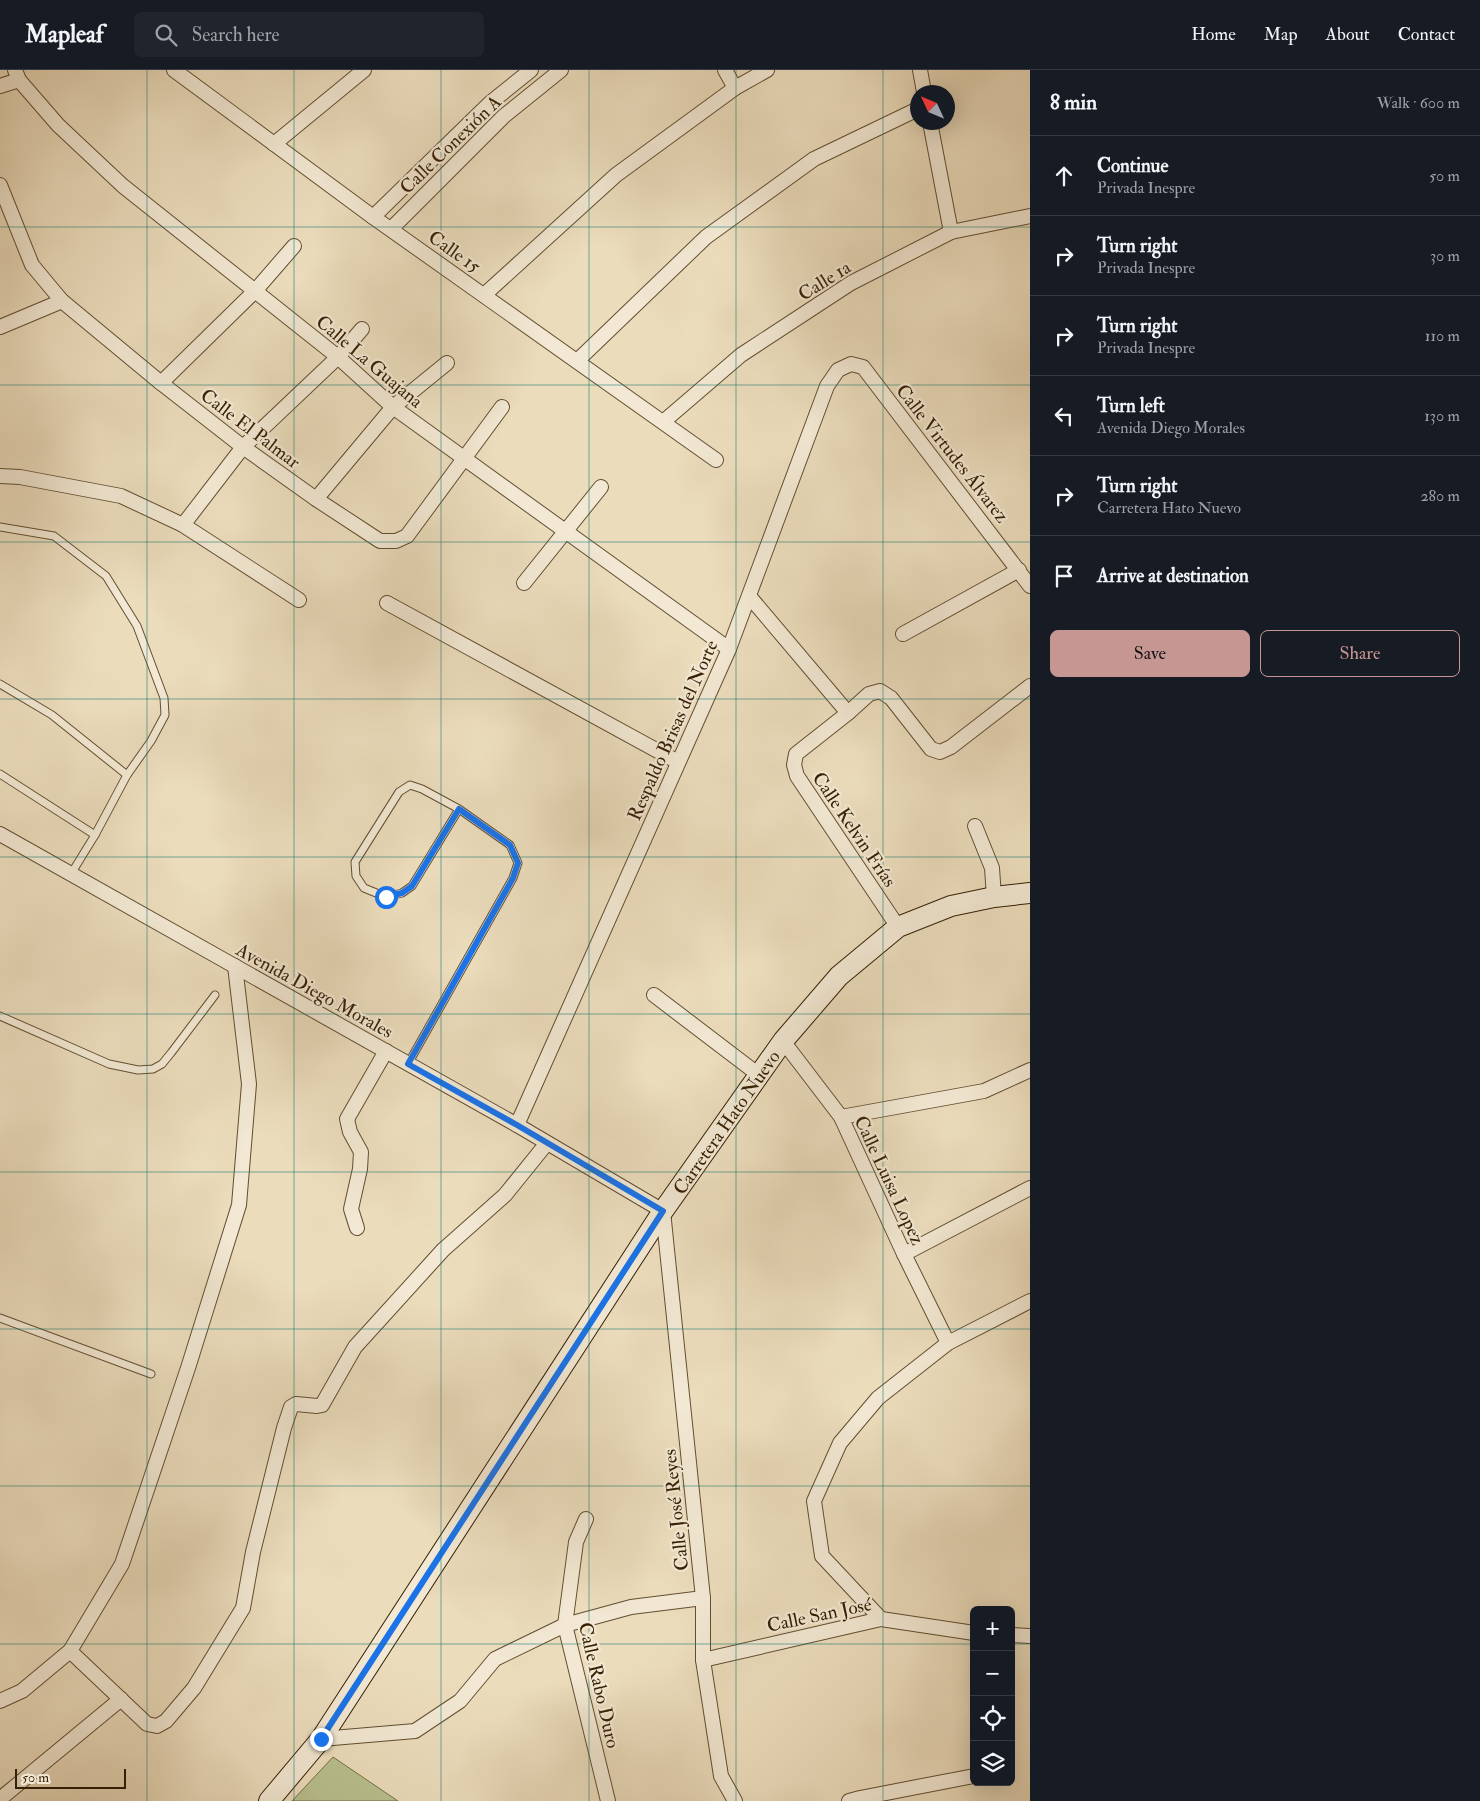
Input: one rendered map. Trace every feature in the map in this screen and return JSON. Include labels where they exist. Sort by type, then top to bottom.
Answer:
[{"type":"main road","name":"Carretera Hato Nuevo","points":[[269,1801],[321,1739],[663,1211],[783,1041],[839,976],[898,927],[951,906],[994,897],[1030,893]]},
{"type":"street","points":[[274,144],[364,70]]},
{"type":"street","name":"Calle Conexión A","points":[[373,217],[490,103],[530,70]]},
{"type":"street","name":"Calle Conexión A","points":[[391,229],[504,116],[561,70]]},
{"type":"street","points":[[724,70],[735,88]]},
{"type":"street","points":[[484,295],[616,176],[735,88],[767,70]]},
{"type":"street","points":[[920,70],[923,85]]},
{"type":"street","name":"Calle 15","points":[[177,71],[373,217],[716,460]]},
{"type":"street","points":[[0,86],[17,75]]},
{"type":"street","name":"Calle La Guajana","points":[[17,75],[58,125],[123,186],[338,358],[394,406],[464,459],[729,649]]},
{"type":"street","points":[[490,103],[504,116]]},
{"type":"street","points":[[577,361],[706,237],[814,159],[910,113]]},
{"type":"street","points":[[932,130],[951,232]]},
{"type":"street","name":"Calle El Palmar","points":[[0,185],[32,266],[62,301],[243,447],[316,499],[380,541],[396,541],[407,536],[502,407]]},
{"type":"street","name":"Calle 1a","points":[[663,422],[741,356],[851,283],[951,232],[1030,216]]},
{"type":"street","points":[[161,382],[255,292],[294,246]]},
{"type":"street","points":[[0,327],[62,301]]},
{"type":"street","points":[[183,525],[243,447],[338,358],[362,329]]},
{"type":"street","points":[[316,499],[394,406],[448,363]]},
{"type":"street","name":"Respaldo Brisas del Norte","points":[[517,1125],[729,649],[826,386],[838,370],[851,364],[863,367]]},
{"type":"street","name":"Calle Virtudes Álvarez","points":[[863,367],[1020,570],[1030,586]]},
{"type":"street","points":[[0,476],[20,477],[121,496],[183,525],[299,600]]},
{"type":"street","points":[[524,583],[601,487]]},
{"type":"street","points":[[903,634],[1020,570]]},
{"type":"street","points":[[748,596],[848,713]]},
{"type":"street","points":[[387,603],[678,762]]},
{"type":"street","name":"Calle Kelvin Frías","points":[[898,927],[797,776],[794,765],[796,754],[869,694],[880,691],[891,698],[931,749],[940,752],[951,748],[1030,686]]},
{"type":"street","points":[[975,826],[992,868],[994,897]]},
{"type":"street","name":"Avenida Diego Morales","points":[[0,834],[517,1125],[663,1211]]},
{"type":"street","points":[[0,1701],[22,1691],[70,1650],[122,1564],[188,1368],[239,1206],[250,1084],[235,966]]},
{"type":"street","points":[[654,994],[759,1075]]},
{"type":"street","name":"Calle Luisa Lopez","points":[[783,1041],[841,1117],[948,1344]]},
{"type":"street","points":[[357,1228],[351,1209],[362,1152],[350,1132],[347,1119],[386,1051]]},
{"type":"street","points":[[841,1117],[984,1091],[1030,1070]]},
{"type":"street","points":[[70,1650],[147,1724],[157,1726],[166,1721],[194,1688],[243,1608],[253,1552],[291,1407],[296,1404],[322,1405],[355,1347],[443,1250],[505,1195],[548,1143]]},
{"type":"street","points":[[904,1254],[1030,1188]]},
{"type":"street","name":"Calle José Reyes","points":[[663,1211],[702,1598],[703,1660],[721,1776],[735,1801]]},
{"type":"street","points":[[881,1619],[822,1556],[814,1501],[840,1443],[878,1398],[948,1344],[1030,1301]]},
{"type":"street","name":"Calle Rabo Duro","points":[[586,1519],[576,1542],[565,1625],[608,1801]]},
{"type":"street","points":[[321,1739],[415,1731],[460,1701],[494,1659],[565,1625],[630,1607],[702,1598]]},
{"type":"street","name":"Calle San José","points":[[703,1660],[881,1619],[970,1632]]},
{"type":"street","points":[[1015,1635],[1030,1636]]},
{"type":"street","points":[[0,1799],[121,1699]]},
{"type":"street","points":[[857,1800],[970,1777]]},
{"type":"lane","points":[[0,527],[54,536],[106,576],[137,626],[164,698],[165,715],[151,741],[127,775],[95,835],[71,874]]},
{"type":"lane","points":[[0,684],[52,715],[127,775]]},
{"type":"lane","points":[[0,774],[95,835]]},
{"type":"lane","points":[[408,1064],[513,878],[518,863],[510,845],[459,809],[422,789],[410,785],[399,792],[355,862],[356,876],[364,888],[386,897],[402,893],[412,886],[459,809]]},
{"type":"lane","points":[[0,1016],[109,1064],[138,1070],[153,1069],[162,1064],[215,995]]},
{"type":"lane","points":[[0,1318],[151,1374]]},
{"type":"green space","points":[[333,1757],[398,1801],[292,1801]]},
{"type":"route","points":[[321,1739],[663,1211],[517,1125],[408,1064],[513,878],[518,863],[510,845],[459,809],[412,886],[402,893],[386,897]]}]
